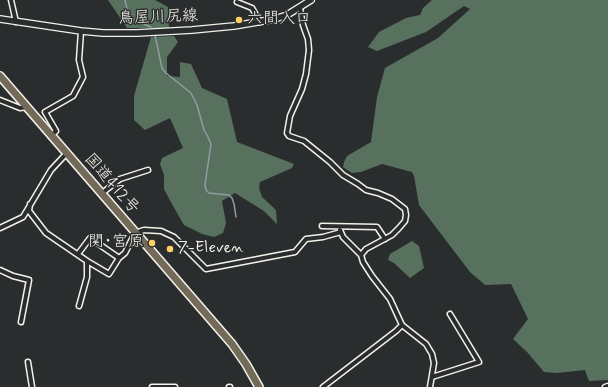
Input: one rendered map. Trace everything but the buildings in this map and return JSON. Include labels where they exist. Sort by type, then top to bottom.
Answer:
[{"type":"highway","name":"国道412号","points":[[0,76],[232,344],[246,364],[259,387]]},
{"type":"main road","name":"鳥屋川尻線","points":[[0,19],[81,31],[137,33],[192,30],[261,23],[287,15],[311,0]]},
{"type":"street","points":[[11,0],[16,22]]},
{"type":"street","points":[[237,2],[252,8],[261,23]]},
{"type":"street","points":[[300,8],[303,25],[308,39],[309,50],[306,74],[302,89],[290,116],[287,133],[289,136],[304,141],[330,162],[343,175],[366,190],[392,199],[404,209],[406,215],[405,221],[392,235],[366,249],[361,255]]},
{"type":"street","points":[[51,136],[56,131],[45,112],[73,96],[83,77],[79,60],[81,31]]},
{"type":"street","points":[[0,100],[20,108],[27,107]]},
{"type":"street","points":[[0,228],[23,217],[51,170],[66,154]]},
{"type":"street","points":[[101,194],[120,179],[148,170]]},
{"type":"street","points":[[30,204],[28,211],[46,234],[109,274],[119,258],[125,253],[135,233],[144,230],[161,231],[174,237],[206,269],[294,252],[306,239],[323,237],[341,232]]},
{"type":"street","points":[[322,226],[377,227],[385,239]]},
{"type":"street","points":[[339,226],[343,238],[361,255],[363,262],[372,276],[390,299],[402,325],[426,344],[432,354],[434,363],[430,387]]},
{"type":"street","points":[[78,254],[90,238],[119,258]]},
{"type":"street","points":[[78,306],[87,277],[87,260]]},
{"type":"street","points":[[0,270],[13,276],[29,280],[21,322]]},
{"type":"street","points":[[432,377],[479,362],[450,314]]},
{"type":"street","points":[[323,387],[402,325]]},
{"type":"street","points":[[28,362],[32,387]]},
{"type":"street","points":[[152,387],[175,387]]},
{"type":"green space","points":[[108,0],[155,0],[168,7],[169,28],[127,28]]},
{"type":"green space","points":[[432,0],[608,0],[608,380],[589,381],[585,370],[557,373],[544,372],[527,352],[513,339],[528,319],[511,284],[485,285],[470,272],[419,205],[412,172],[382,164],[361,172],[352,173],[343,167],[347,156],[371,142],[377,97],[385,68],[438,38],[470,9],[464,6],[426,32],[377,51],[368,47],[379,32],[406,18],[420,15],[423,8]]},
{"type":"green space","points":[[174,36],[178,42],[167,57],[167,76],[180,77],[180,62],[191,64],[202,88],[227,99],[237,142],[294,164],[292,168],[260,182],[259,188],[262,197],[276,210],[277,224],[264,211],[235,193],[222,201],[226,223],[223,233],[214,237],[202,234],[184,225],[173,206],[164,189],[164,175],[160,164],[162,158],[183,148],[170,118],[145,130],[134,120],[134,96],[151,37]]},
{"type":"green space","points":[[412,241],[419,246],[424,268],[410,278],[394,263],[388,260],[390,254]]},
{"type":"waterway","points":[[125,0],[131,17],[134,20],[151,27]]},
{"type":"waterway","points":[[155,35],[162,68],[191,93],[197,105],[204,130],[211,144],[205,185],[206,190],[209,193],[229,195],[234,204],[236,217]]},
{"type":"place","name":"六間入口","points":[[239,20]]},
{"type":"place","name":"関･宮原","points":[[152,243]]},
{"type":"place","name":"7-Eleven","points":[[170,249]]}]
